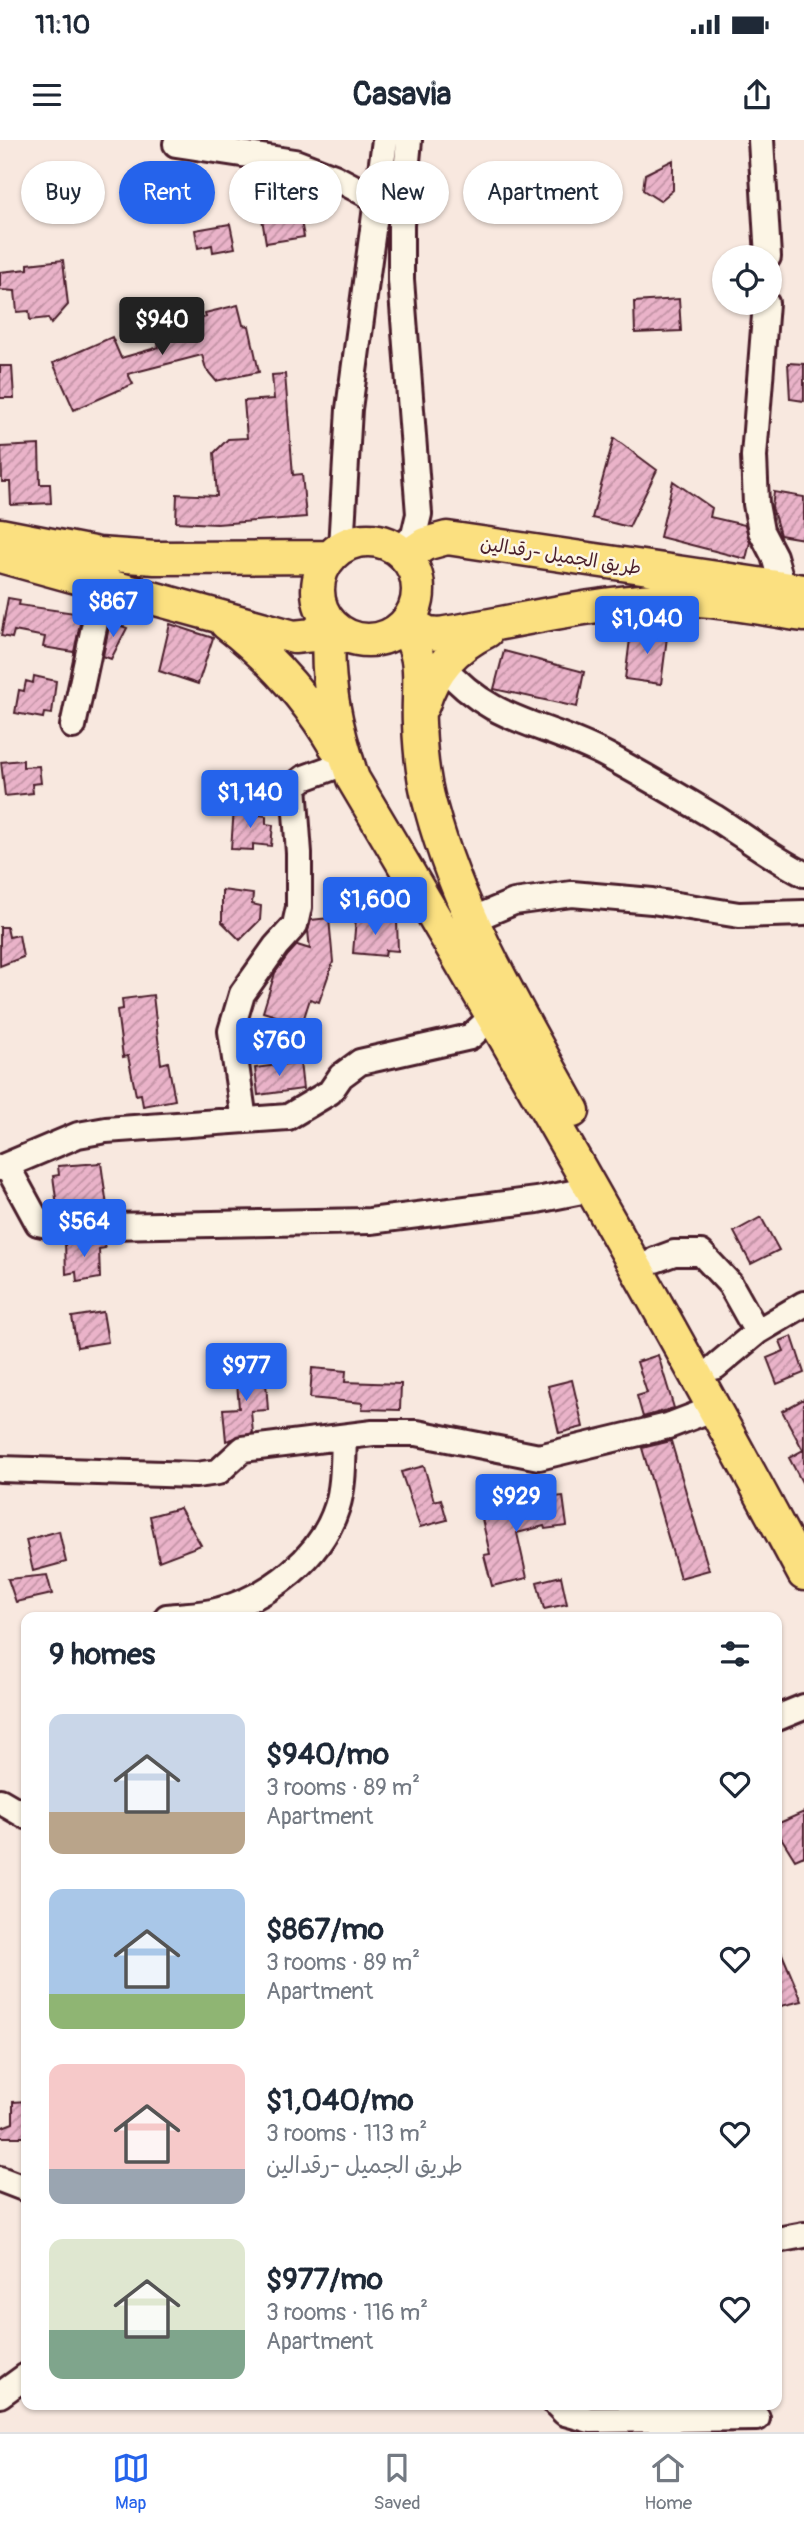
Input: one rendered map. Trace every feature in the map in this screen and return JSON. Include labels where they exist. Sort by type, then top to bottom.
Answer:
[{"type":"main road","points":[[0,535],[98,554],[155,558],[335,553],[370,540],[403,554],[413,567],[419,589],[418,601],[406,624],[386,638],[366,641],[346,636],[329,623],[319,604],[318,584],[335,553]]},
{"type":"main road","name":"طريق الجميل -رقدالين","points":[[403,554],[447,538],[794,590]]},
{"type":"main road","points":[[0,556],[219,618],[304,637],[329,623]]},
{"type":"main road","name":"طريق الجميل -رقدالين","points":[[406,624],[428,633],[439,634],[633,602],[698,600],[804,615]]},
{"type":"main road","points":[[219,618],[261,652],[297,690],[488,981],[655,1260],[804,1528]]},
{"type":"main road","points":[[419,720],[428,690],[442,665],[470,639],[507,622]]},
{"type":"main road","points":[[329,623],[330,687],[340,743],[349,771]]},
{"type":"main road","points":[[406,624],[419,656],[420,752],[430,807],[471,920],[488,981],[494,1015],[715,1408],[804,1574]]},
{"type":"street","points":[[382,161],[385,140]]},
{"type":"street","points":[[403,554],[414,535],[419,514],[401,280],[401,225],[409,140]]},
{"type":"street","points":[[761,140],[767,245]]},
{"type":"street","points":[[176,144],[295,162],[356,189]]},
{"type":"street","points":[[335,553],[349,409],[374,224]]},
{"type":"street","points":[[765,315],[754,456],[756,504],[761,531],[794,590]]},
{"type":"street","points":[[73,726],[103,585]]},
{"type":"street","points":[[442,665],[459,685],[484,705],[605,754],[715,818],[775,859],[804,874]]},
{"type":"street","points":[[244,1120],[232,1031],[242,994],[276,946],[295,925],[299,907],[299,853],[294,786],[304,778],[349,771]]},
{"type":"street","points":[[471,920],[514,902],[572,894],[652,901],[739,915],[804,913]]},
{"type":"street","points":[[494,1015],[470,1037],[360,1062],[341,1076],[331,1092],[288,1117],[106,1129],[78,1135],[4,1167],[38,1223],[57,1227],[370,1221],[537,1200],[592,1189]]},
{"type":"street","points":[[655,1260],[674,1253],[701,1253],[730,1284],[757,1332]]},
{"type":"street","points":[[715,1367],[757,1332],[804,1304]]},
{"type":"street","points":[[0,1469],[196,1475],[218,1472],[243,1449],[344,1437],[417,1433],[539,1457],[657,1429],[715,1408]]},
{"type":"street","points":[[205,1612],[220,1610],[279,1584],[328,1531],[338,1503],[344,1437]]},
{"type":"street","points":[[782,1716],[804,1707]]},
{"type":"street","points":[[0,1801],[21,1813]]},
{"type":"street","points":[[0,2179],[21,2187]]},
{"type":"street","points":[[782,2238],[804,2235]]},
{"type":"street","points":[[0,2395],[21,2380]]},
{"type":"street","points":[[562,2410],[590,2420],[757,2418]]},
{"type":"building","points":[[673,160],[673,190],[660,201],[643,190],[645,174]]},
{"type":"building","points":[[230,224],[235,248],[213,252],[212,245],[198,248],[195,230]]},
{"type":"building","points":[[263,224],[302,224],[304,237],[266,243]]},
{"type":"building","points":[[63,260],[68,305],[51,324],[48,318],[30,320],[29,311],[17,312],[15,291],[0,290],[0,272],[28,269],[28,264]]},
{"type":"building","points":[[679,299],[681,331],[635,333],[634,302]]},
{"type":"building","points":[[238,305],[243,325],[249,326],[259,372],[216,381],[206,369],[202,355],[128,374],[133,384],[74,410],[53,363],[112,337],[121,358],[159,347],[157,340],[164,338],[163,333],[193,324],[192,321],[206,317],[205,313]]},
{"type":"building","points":[[788,363],[804,364],[804,401],[790,399]]},
{"type":"building","points":[[0,366],[12,366],[14,398],[0,398]]},
{"type":"building","points":[[285,374],[293,475],[302,474],[306,517],[217,524],[176,522],[177,494],[217,496],[214,453],[228,439],[247,438],[244,401],[274,399],[272,375]]},
{"type":"building","points":[[614,438],[657,470],[629,527],[592,518]]},
{"type":"building","points":[[39,445],[40,484],[50,484],[51,503],[11,505],[10,482],[2,482],[1,447]]},
{"type":"building","points":[[673,481],[712,508],[710,517],[745,525],[750,542],[746,559],[660,537]]},
{"type":"building","points":[[774,492],[804,497],[804,539],[780,535],[772,507]]},
{"type":"building","points":[[8,598],[20,600],[19,605],[82,614],[74,652],[43,647],[45,637],[14,631],[12,638],[1,636]]},
{"type":"building","points":[[110,622],[127,628],[111,659],[103,656]]},
{"type":"building","points":[[170,624],[213,638],[198,684],[159,671]]},
{"type":"building","points":[[668,629],[661,684],[625,679],[631,631]]},
{"type":"building","points":[[504,651],[584,672],[577,707],[494,689]]},
{"type":"building","points":[[34,676],[56,681],[52,714],[44,713],[43,718],[15,713],[19,690],[24,691],[26,681],[33,683]]},
{"type":"building","points":[[23,760],[23,767],[39,766],[41,783],[32,784],[33,793],[5,796],[1,762]]},
{"type":"building","points":[[234,808],[260,810],[259,815],[266,816],[266,824],[273,825],[271,846],[253,844],[253,850],[231,849]]},
{"type":"building","points":[[222,890],[253,894],[252,904],[261,906],[260,920],[240,940],[222,922]]},
{"type":"building","points":[[329,918],[333,962],[319,1002],[310,999],[302,1024],[263,1012],[275,973],[288,955],[297,945],[310,949],[308,931],[311,920]]},
{"type":"building","points":[[356,918],[397,921],[398,951],[386,950],[385,956],[353,953]]},
{"type":"building","points":[[0,927],[7,927],[9,937],[19,935],[23,957],[0,966]]},
{"type":"building","points":[[153,995],[161,1064],[168,1062],[175,1100],[143,1106],[141,1094],[136,1095],[128,1056],[123,1057],[117,1010],[123,1009],[122,999]]},
{"type":"building","points":[[300,1062],[303,1089],[258,1095],[255,1068]]},
{"type":"building","points":[[101,1163],[107,1206],[64,1212],[63,1205],[57,1206],[53,1176],[59,1175],[58,1166]]},
{"type":"building","points":[[761,1217],[779,1250],[751,1264],[734,1232]]},
{"type":"building","points":[[103,1241],[105,1248],[99,1249],[100,1278],[77,1282],[76,1272],[66,1274],[65,1242]]},
{"type":"building","points":[[103,1312],[108,1342],[77,1347],[72,1317]]},
{"type":"building","points":[[792,1336],[804,1373],[777,1384],[767,1358],[784,1351],[780,1341]]},
{"type":"building","points":[[658,1355],[674,1408],[643,1417],[637,1396],[647,1393],[637,1362]]},
{"type":"building","points":[[265,1368],[268,1410],[251,1411],[253,1433],[226,1441],[223,1409],[239,1408],[236,1370]]},
{"type":"building","points":[[312,1368],[346,1371],[345,1382],[401,1384],[400,1410],[362,1409],[363,1403],[310,1398]]},
{"type":"building","points":[[572,1380],[583,1427],[559,1433],[548,1386]]},
{"type":"building","points":[[804,1399],[804,1486],[789,1458],[803,1450],[782,1411]]},
{"type":"building","points":[[671,1441],[709,1570],[680,1578],[642,1448]]},
{"type":"building","points":[[424,1466],[434,1501],[441,1499],[447,1520],[420,1527],[401,1472]]},
{"type":"building","points":[[563,1496],[567,1526],[545,1529],[544,1526],[517,1533],[527,1578],[492,1586],[484,1555],[490,1554],[480,1510],[518,1501]]},
{"type":"building","points":[[180,1508],[201,1545],[159,1561],[150,1516]]},
{"type":"building","points":[[59,1531],[66,1562],[33,1571],[26,1540]]},
{"type":"building","points":[[47,1575],[52,1594],[16,1602],[8,1579]]},
{"type":"building","points":[[561,1576],[567,1604],[544,1609],[537,1582]]},
{"type":"building","points":[[804,1812],[804,1856],[795,1860],[782,1839],[782,1822]]},
{"type":"building","points":[[782,1954],[802,2001],[782,2006]]},
{"type":"building","points":[[21,2101],[21,2137],[0,2137],[0,2128],[13,2123],[13,2102]]}]
